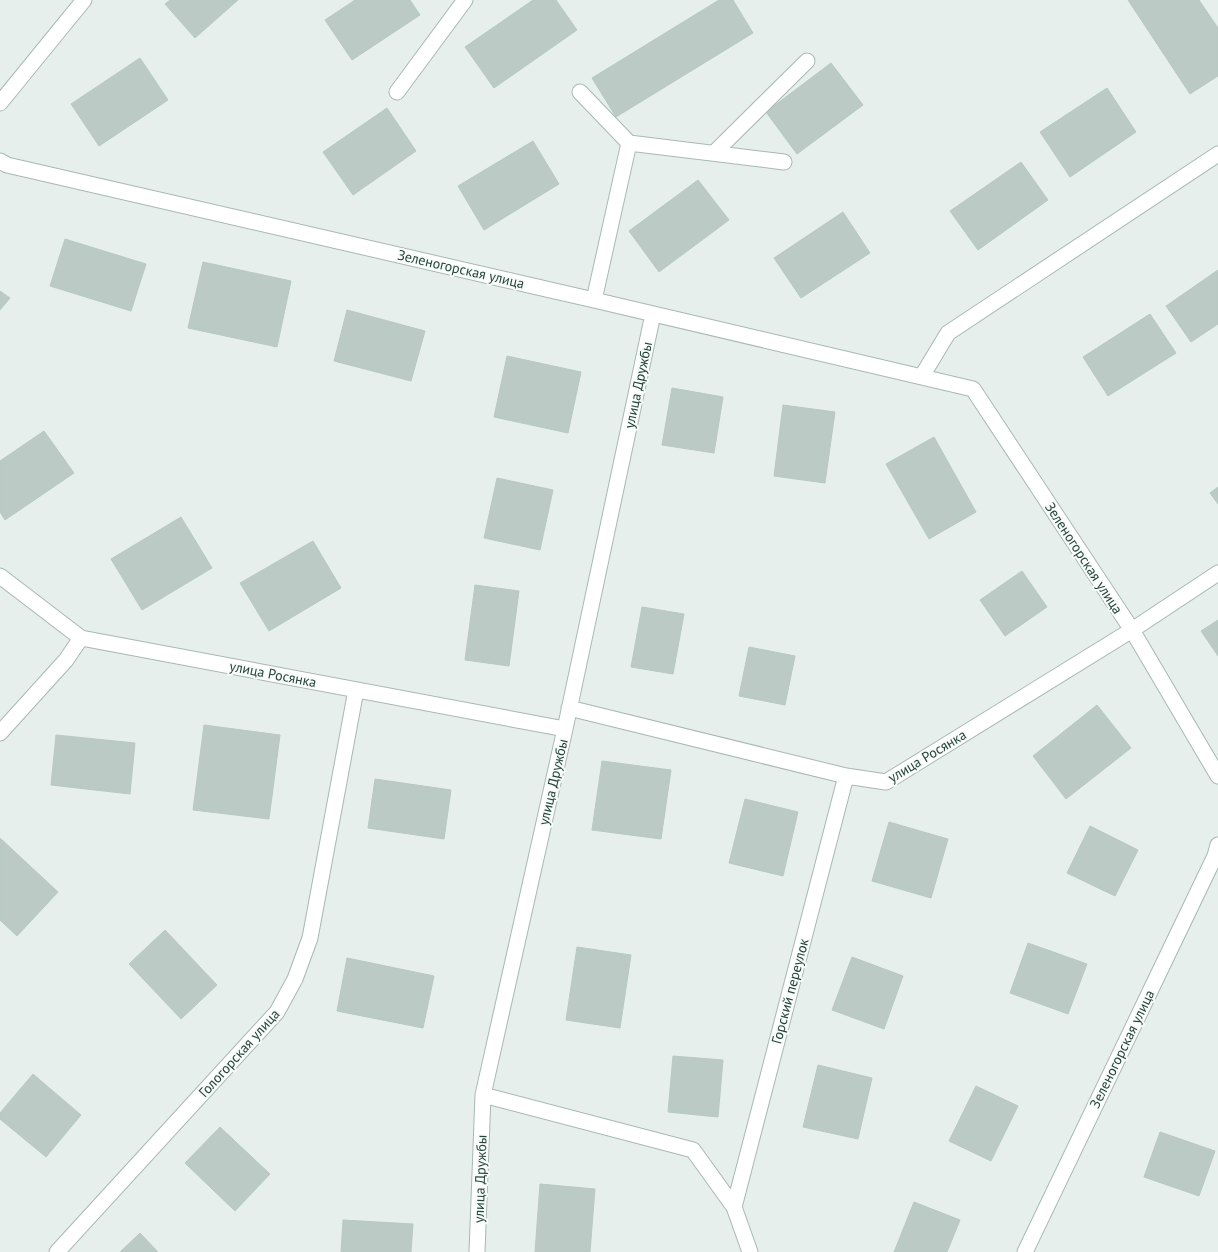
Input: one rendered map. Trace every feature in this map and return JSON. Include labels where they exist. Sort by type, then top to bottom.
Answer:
[{"type":"street","points":[[0,103],[84,0]]},
{"type":"street","points":[[397,92],[465,0]]},
{"type":"street","points":[[714,153],[807,61]]},
{"type":"street","points":[[580,92],[629,142],[784,162]]},
{"type":"street","points":[[594,300],[629,142]]},
{"type":"street","points":[[922,376],[948,333],[1218,154]]},
{"type":"street","name":"Зеленогорская улица","points":[[0,161],[7,165],[36,172],[973,389],[1132,630],[1218,776]]},
{"type":"street","name":"улица Дружбы","points":[[477,1252],[483,1095],[570,708],[653,314]]},
{"type":"street","name":"улица Росянка","points":[[570,708],[846,776],[886,782],[1132,630],[1218,573]]},
{"type":"street","name":"улица Росянка","points":[[0,576],[81,638],[565,728]]},
{"type":"street","points":[[0,734],[66,660],[81,638]]},
{"type":"street","name":"Гологорская улица","points":[[57,1252],[277,1012],[295,979],[310,938],[356,690]]},
{"type":"street","name":"Горский переулок","points":[[734,1207],[846,776]]},
{"type":"street","name":"Зеленогорская улица","points":[[1025,1252],[1215,856],[1218,845]]},
{"type":"street","points":[[483,1095],[693,1150],[734,1207],[750,1252]]},
{"type":"building","points":[[170,0],[238,0],[195,38],[165,4]]},
{"type":"building","points":[[355,0],[410,0],[420,15],[352,60],[325,20]]},
{"type":"building","points":[[533,0],[556,0],[577,30],[494,88],[465,47]]},
{"type":"building","points":[[719,0],[733,0],[753,33],[616,117],[592,78]]},
{"type":"building","points":[[1128,0],[1199,0],[1218,28],[1218,76],[1190,94]]},
{"type":"building","points":[[140,58],[168,100],[99,146],[71,104]]},
{"type":"building","points":[[831,63],[863,105],[797,154],[766,112]]},
{"type":"building","points":[[1107,88],[1136,132],[1070,177],[1040,132]]},
{"type":"building","points":[[387,108],[416,151],[353,195],[323,152]]},
{"type":"building","points":[[533,141],[559,184],[484,230],[458,186]]},
{"type":"building","points":[[1021,162],[1048,200],[978,250],[950,211]]},
{"type":"building","points":[[698,180],[729,220],[659,272],[629,231]]},
{"type":"building","points":[[843,212],[870,253],[801,298],[774,258]]},
{"type":"building","points":[[65,239],[146,264],[131,311],[50,286]]},
{"type":"building","points":[[203,262],[291,281],[277,347],[188,328]]},
{"type":"building","points":[[1218,270],[1218,324],[1191,342],[1166,306]]},
{"type":"building","points":[[0,291],[10,298],[0,310]]},
{"type":"building","points":[[347,310],[425,331],[411,381],[334,361]]},
{"type":"building","points":[[1150,314],[1176,353],[1108,396],[1083,357]]},
{"type":"building","points":[[507,356],[581,372],[568,433],[494,417]]},
{"type":"building","points":[[672,388],[723,397],[714,453],[662,445]]},
{"type":"building","points":[[783,405],[835,412],[825,483],[774,476]]},
{"type":"building","points":[[44,431],[74,473],[5,520],[0,512],[0,461]]},
{"type":"building","points":[[934,437],[976,512],[929,539],[886,464]]},
{"type":"building","points":[[497,478],[553,490],[540,550],[484,538]]},
{"type":"building","points":[[1218,487],[1218,504],[1210,493]]},
{"type":"building","points":[[181,517],[212,568],[142,610],[111,559]]},
{"type":"building","points":[[313,541],[341,588],[269,631],[240,583]]},
{"type":"building","points":[[1022,571],[1047,607],[1005,636],[980,600]]},
{"type":"building","points":[[475,585],[519,591],[509,666],[465,660]]},
{"type":"building","points":[[642,607],[684,614],[673,674],[631,667]]},
{"type":"building","points":[[1218,620],[1218,656],[1201,631]]},
{"type":"building","points":[[749,647],[795,656],[785,705],[739,696]]},
{"type":"building","points":[[1097,705],[1131,748],[1066,799],[1033,756]]},
{"type":"building","points":[[204,725],[280,735],[269,819],[193,810]]},
{"type":"building","points":[[56,735],[135,743],[130,794],[51,785]]},
{"type":"building","points":[[602,761],[671,770],[661,839],[592,830]]},
{"type":"building","points":[[375,779],[451,790],[444,839],[368,828]]},
{"type":"building","points":[[745,799],[798,812],[783,876],[729,863]]},
{"type":"building","points":[[889,822],[948,839],[931,898],[872,881]]},
{"type":"building","points":[[1090,826],[1138,850],[1115,896],[1067,873]]},
{"type":"building","points":[[0,838],[58,892],[17,936],[0,920]]},
{"type":"building","points":[[165,930],[217,985],[181,1019],[129,964]]},
{"type":"building","points":[[1028,943],[1087,964],[1068,1014],[1010,993]]},
{"type":"building","points":[[577,947],[631,955],[620,1028],[566,1020]]},
{"type":"building","points":[[852,957],[903,976],[884,1029],[832,1010]]},
{"type":"building","points":[[347,958],[434,976],[423,1028],[337,1011]]},
{"type":"building","points":[[673,1056],[723,1060],[718,1117],[668,1112]]},
{"type":"building","points":[[818,1065],[872,1078],[858,1139],[803,1127]]},
{"type":"building","points":[[33,1074],[81,1115],[46,1157],[0,1119],[0,1113]]},
{"type":"building","points":[[976,1086],[1018,1106],[991,1161],[949,1141]]},
{"type":"building","points":[[220,1127],[270,1174],[235,1211],[185,1163]]},
{"type":"building","points":[[1160,1132],[1215,1151],[1199,1196],[1144,1177]]},
{"type":"building","points":[[540,1184],[595,1189],[590,1252],[535,1252]]},
{"type":"building","points":[[914,1202],[960,1220],[947,1252],[894,1252]]},
{"type":"building","points":[[343,1220],[413,1224],[411,1252],[341,1252]]},
{"type":"building","points":[[140,1233],[158,1252],[120,1252]]}]
